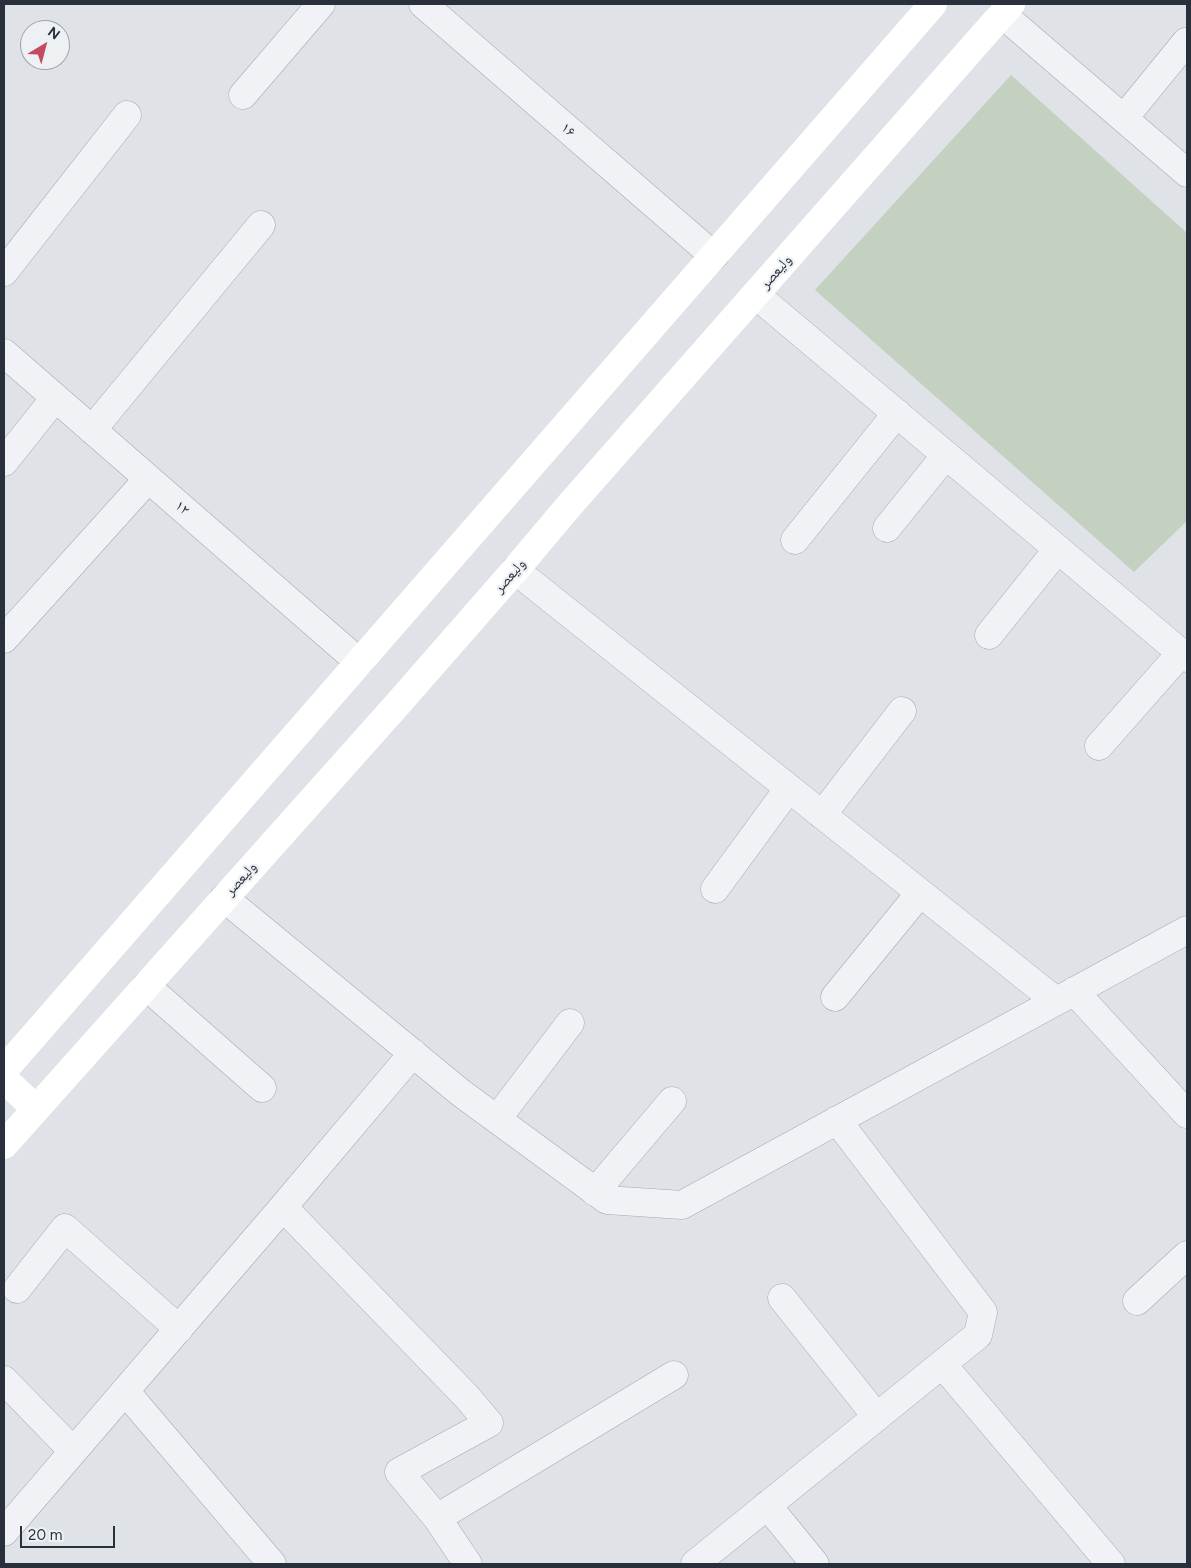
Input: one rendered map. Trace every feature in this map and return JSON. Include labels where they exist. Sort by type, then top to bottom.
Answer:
[{"type":"main road","points":[[4,1070],[934,4]]},
{"type":"main road","name":"ولیعصر","points":[[4,1145],[396,706],[568,507],[1007,9]]},
{"type":"main road","points":[[4,1079],[36,1109]]},
{"type":"street","points":[[244,95],[321,4]]},
{"type":"street","name":"۱۶","points":[[428,5],[714,256]]},
{"type":"street","points":[[1007,9],[1124,118],[1187,173]]},
{"type":"street","points":[[1124,118],[1186,42]]},
{"type":"street","points":[[4,272],[127,115]]},
{"type":"street","points":[[92,430],[261,225]]},
{"type":"street","points":[[756,295],[1184,656],[1099,746]]},
{"type":"street","name":"۱۲","points":[[4,353],[359,662]]},
{"type":"street","points":[[4,462],[55,398]]},
{"type":"street","points":[[795,540],[897,413]]},
{"type":"street","points":[[887,528],[946,455]]},
{"type":"street","points":[[4,639],[148,479]]},
{"type":"street","points":[[988,635],[1058,549]]},
{"type":"street","points":[[515,570],[920,893],[1065,996],[1187,1114]]},
{"type":"street","points":[[822,814],[902,711]]},
{"type":"street","points":[[716,888],[789,788]]},
{"type":"street","points":[[835,997],[920,893]]},
{"type":"street","points":[[224,898],[461,1092],[595,1192],[607,1200],[682,1205],[1187,930]]},
{"type":"street","points":[[146,986],[262,1088]]},
{"type":"street","points":[[497,1118],[570,1023]]},
{"type":"street","points":[[4,1532],[413,1053]]},
{"type":"street","points":[[595,1192],[672,1101]]},
{"type":"street","points":[[695,1564],[978,1335],[984,1312],[837,1120]]},
{"type":"street","points":[[283,1207],[490,1423],[399,1472],[437,1518],[468,1564]]},
{"type":"street","points":[[17,1288],[65,1228],[179,1328]]},
{"type":"street","points":[[1137,1301],[1187,1255]]},
{"type":"street","points":[[782,1298],[877,1417]]},
{"type":"street","points":[[942,1364],[1111,1564]]},
{"type":"street","points":[[437,1518],[674,1374]]},
{"type":"street","points":[[4,1380],[74,1451]]},
{"type":"street","points":[[125,1391],[272,1564]]},
{"type":"street","points":[[767,1506],[815,1564]]},
{"type":"green space","points":[[1011,75],[1187,233],[1187,521],[1134,572],[815,290]]}]
